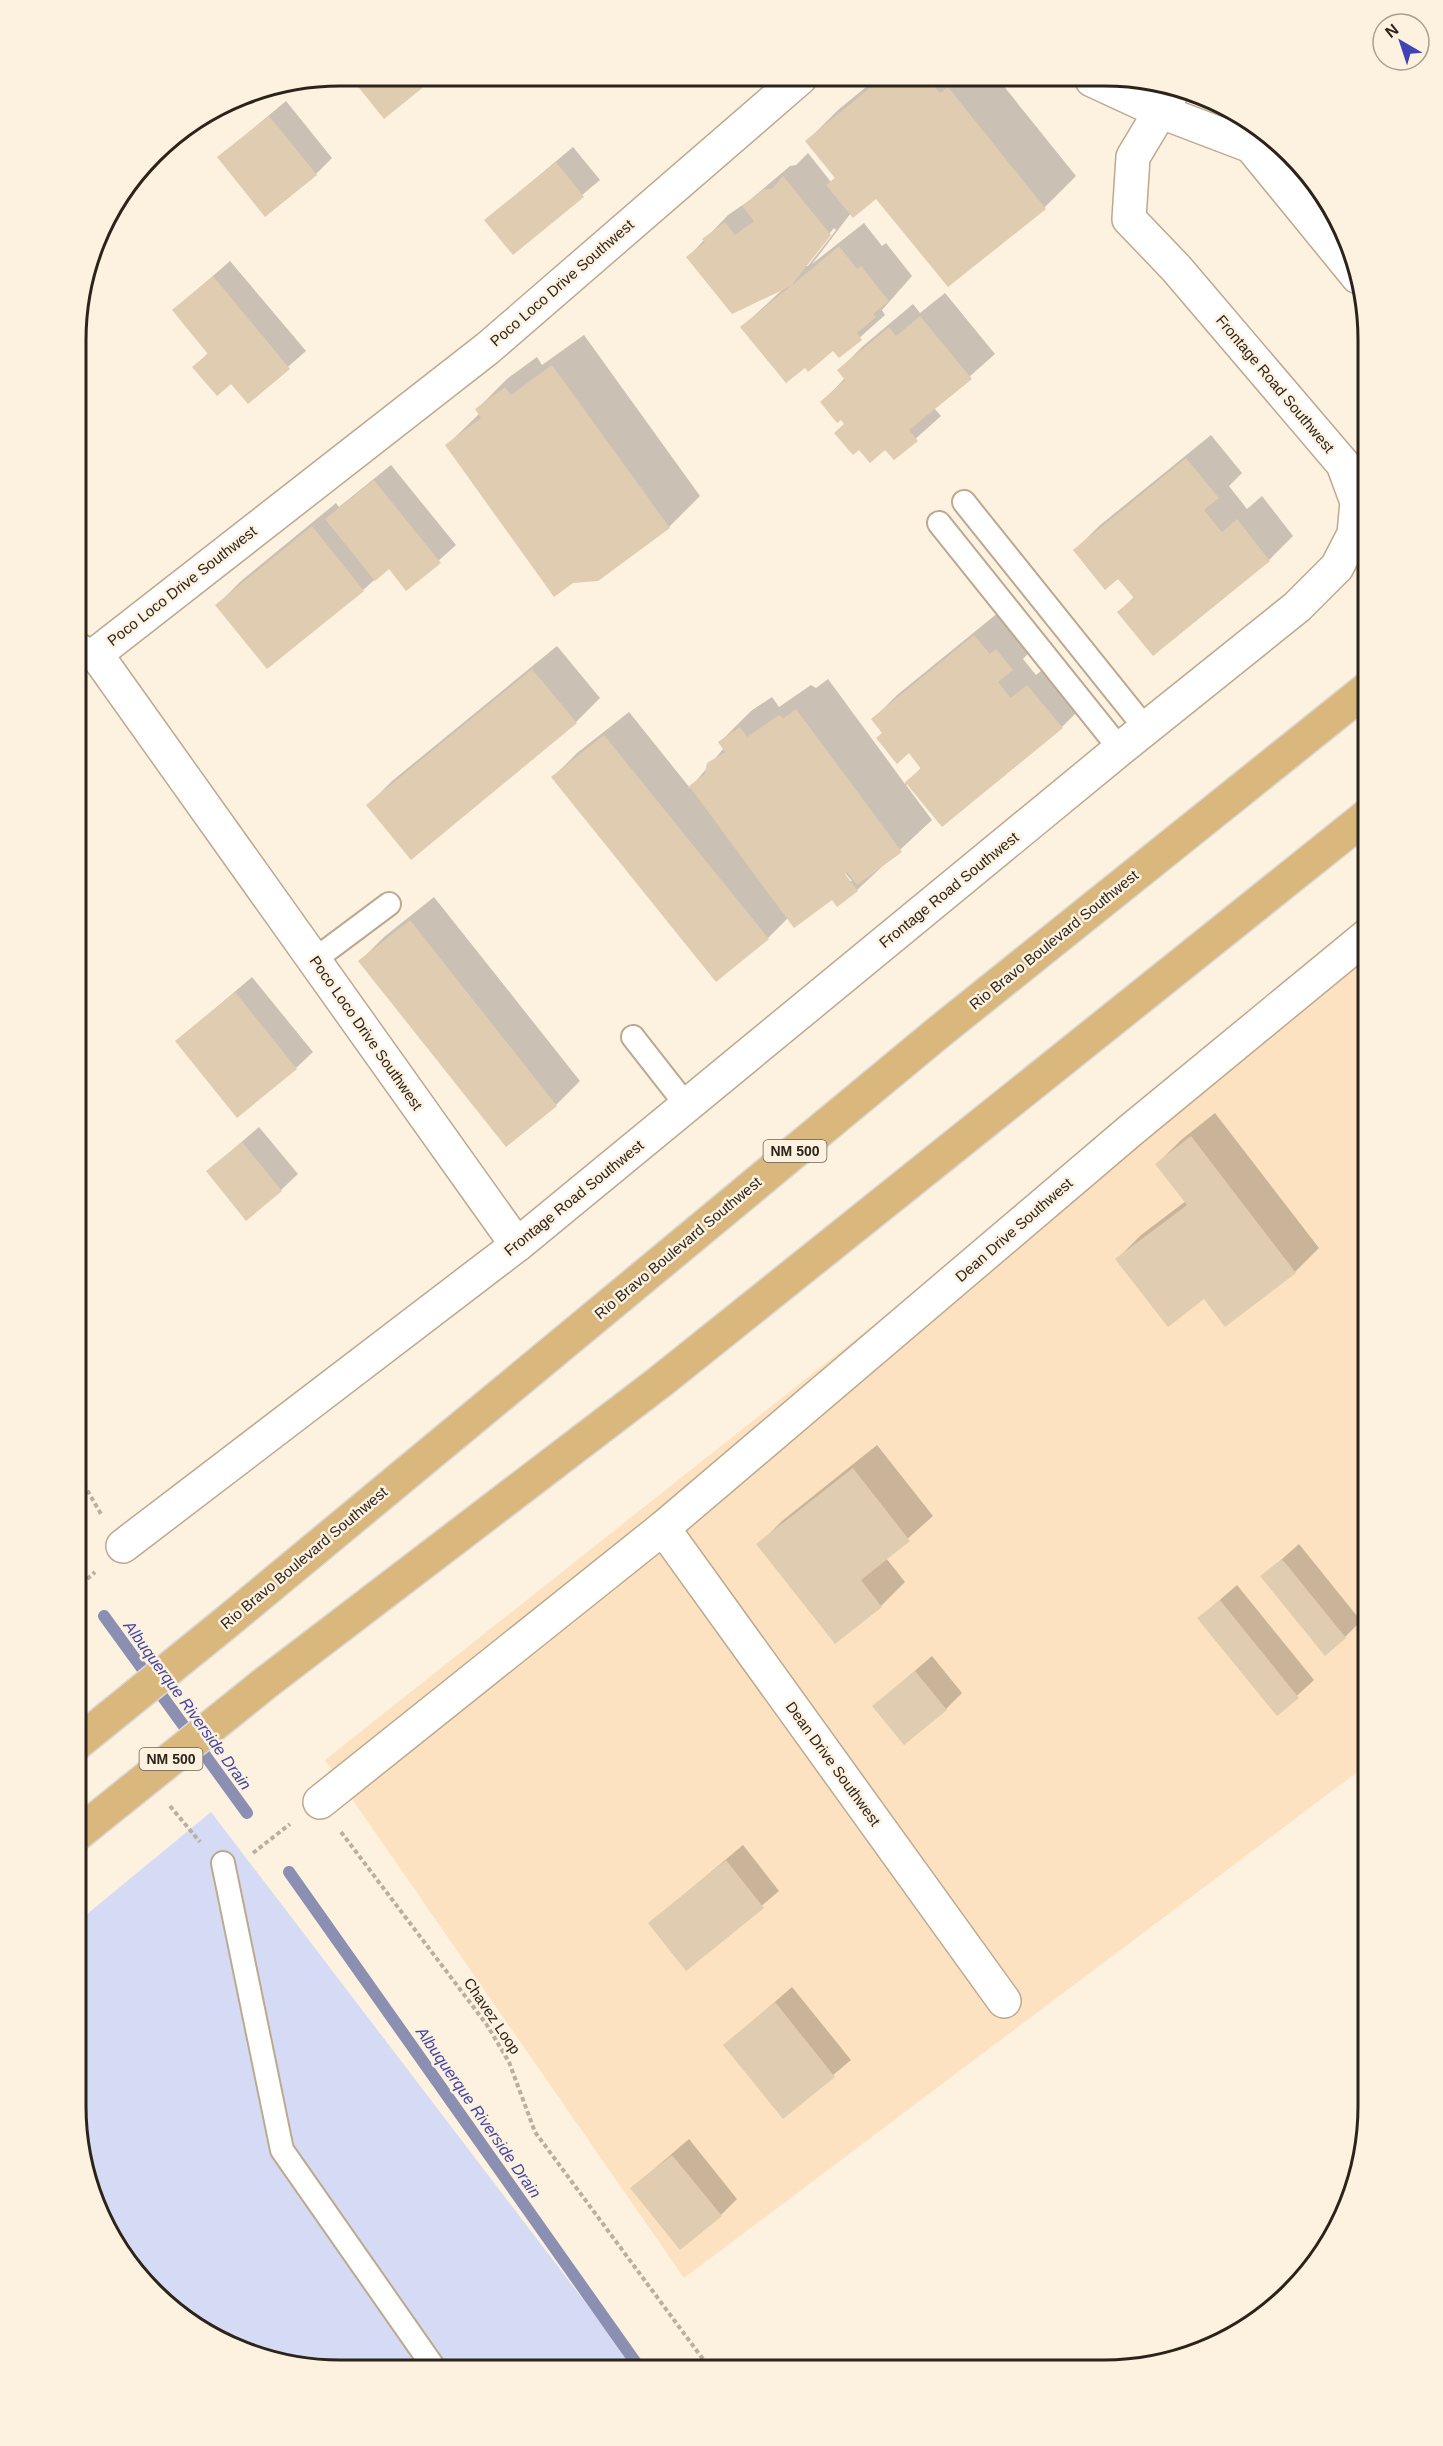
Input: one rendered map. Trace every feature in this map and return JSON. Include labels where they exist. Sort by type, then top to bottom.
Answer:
[{"type":"main road","name":"Rio Bravo Boulevard Southwest","points":[[86,1736],[939,1032],[1358,696]]},
{"type":"main road","name":"NM 500","points":[[86,1827],[268,1681],[660,1381],[1358,823]]},
{"type":"street","name":"Poco Loco Drive Southwest","points":[[517,1245],[314,960],[86,649],[488,348],[791,86]]},
{"type":"street","points":[[1116,86],[1167,99],[1251,146],[1345,261]]},
{"type":"street","name":"Frontage Road Southwest","points":[[123,1546],[517,1245],[1120,748],[1297,607],[1337,567],[1354,534],[1357,502],[1343,464],[1176,268],[1129,219],[1133,157],[1167,99]]},
{"type":"street","name":"Dean Drive Southwest","points":[[320,1802],[663,1528],[1131,1130],[1358,944]]},
{"type":"street","name":"Dean Drive Southwest","points":[[663,1528],[1004,2001]]},
{"type":"lane","points":[[964,502],[1146,729]]},
{"type":"lane","points":[[939,523],[1120,748]]},
{"type":"lane","points":[[314,960],[389,904]]},
{"type":"lane","points":[[633,1037],[687,1106]]},
{"type":"lane","points":[[223,1863],[282,2151],[429,2360]]},
{"type":"path","name":"Chavez Loop","points":[[320,1802],[487,2025],[509,2062],[535,2132],[704,2360]]},
{"type":"shaded area","points":[[1358,941],[1358,1772],[684,2278],[325,1760]]},
{"type":"shaded area","points":[[211,1812],[629,2360],[323,2360],[290,2356],[258,2347],[227,2334],[185,2308],[160,2286],[128,2247],[112,2219],[94,2172],[86,2123],[86,1915]]},
{"type":"building","points":[[358,86],[425,86],[384,119]]},
{"type":"building","points":[[872,86],[934,86],[940,93],[948,87],[1046,209],[948,287],[876,199],[853,218],[826,185],[835,178],[805,141]]},
{"type":"building","points":[[269,116],[317,175],[265,217],[217,157]]},
{"type":"building","points":[[556,162],[584,197],[513,255],[484,220]]},
{"type":"building","points":[[783,176],[831,235],[791,286],[732,314],[686,257],[705,242],[702,239],[725,222],[735,235],[754,221],[742,206],[764,189],[772,189]]},
{"type":"building","points":[[839,246],[857,269],[861,266],[889,301],[873,314],[876,317],[857,333],[862,340],[839,358],[833,351],[808,372],[805,368],[786,383],[740,327]]},
{"type":"building","points":[[213,276],[290,369],[248,404],[231,384],[217,396],[192,367],[208,354],[172,310]]},
{"type":"building","points":[[920,316],[972,379],[909,430],[918,441],[894,460],[885,450],[870,463],[859,450],[853,455],[834,433],[844,424],[841,420],[837,423],[820,402],[845,380],[837,370],[889,327],[896,336]]},
{"type":"building","points":[[552,365],[670,528],[598,581],[573,583],[554,597],[445,445],[481,418],[475,409],[505,387],[511,395]]},
{"type":"building","points":[[1186,458],[1219,498],[1204,510],[1222,532],[1237,519],[1270,561],[1153,656],[1117,612],[1134,598],[1118,579],[1105,590],[1073,550]]},
{"type":"building","points":[[374,480],[441,563],[406,591],[389,569],[375,581],[325,519]]},
{"type":"building","points":[[312,526],[364,591],[267,669],[215,605]]},
{"type":"building","points":[[974,635],[990,654],[996,649],[1013,670],[998,682],[1011,698],[1027,685],[1063,728],[942,827],[905,782],[921,769],[909,753],[897,764],[876,738],[882,733],[871,719]]},
{"type":"building","points":[[532,669],[577,723],[411,860],[366,805]]},
{"type":"building","points":[[796,709],[902,852],[857,885],[847,872],[845,874],[858,891],[837,907],[832,900],[794,928],[689,786],[705,774],[707,763],[725,752],[718,742],[740,727],[747,737],[779,715],[784,718]]},
{"type":"building","points":[[604,735],[769,939],[716,982],[551,777]]},
{"type":"building","points":[[410,920],[557,1106],[506,1147],[358,961]]},
{"type":"building","points":[[235,992],[297,1069],[237,1118],[175,1041]]},
{"type":"building","points":[[1191,1136],[1296,1273],[1225,1327],[1204,1299],[1168,1327],[1115,1259],[1187,1205],[1155,1164]]},
{"type":"building","points":[[242,1142],[282,1191],[246,1221],[206,1171]]},
{"type":"building","points":[[853,1468],[910,1541],[861,1580],[882,1607],[835,1644],[756,1544]]},
{"type":"building","points":[[1282,1559],[1346,1638],[1325,1656],[1260,1576]]},
{"type":"building","points":[[1220,1600],[1299,1698],[1277,1716],[1197,1618]]},
{"type":"building","points":[[915,1671],[947,1710],[904,1745],[872,1706]]},
{"type":"building","points":[[726,1860],[764,1908],[686,1971],[648,1923]]},
{"type":"building","points":[[775,2002],[835,2077],[783,2119],[723,2045]]},
{"type":"building","points":[[672,2155],[722,2216],[680,2250],[630,2188]]},
{"type":"waterway","name":"Albuquerque Riverside Drain","points":[[104,1616],[247,1813]]},
{"type":"waterway","name":"Albuquerque Riverside Drain","points":[[289,1872],[634,2360]]}]
